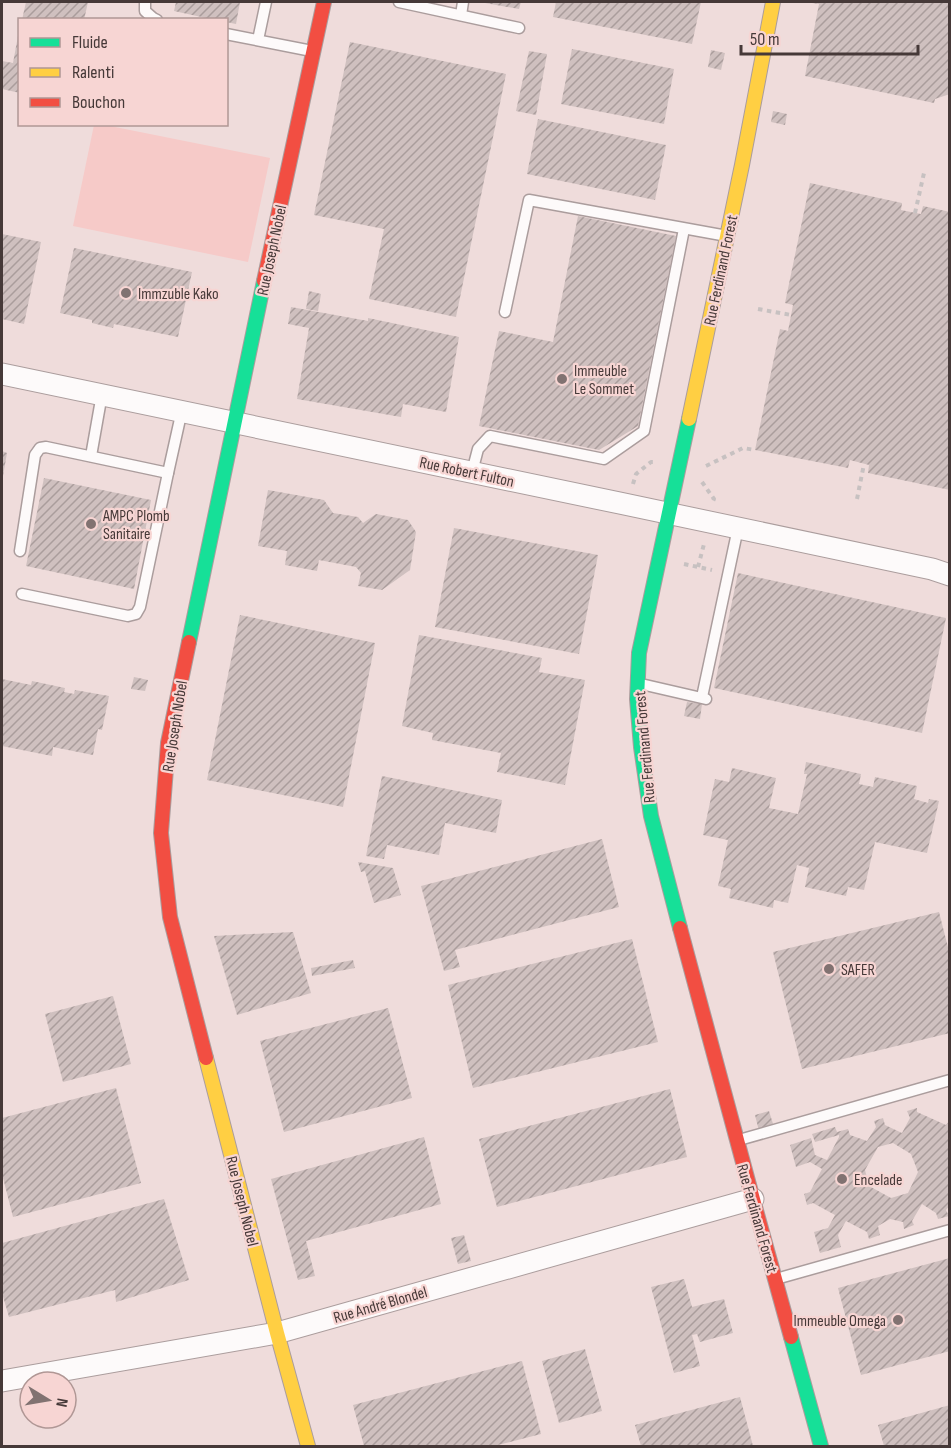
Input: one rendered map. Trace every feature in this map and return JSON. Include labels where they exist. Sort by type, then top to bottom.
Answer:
[{"type":"street","name":"Rue Joseph Nobel","points":[[308,1446],[170,917],[161,833],[168,743],[324,2]]},
{"type":"street","name":"Rue Ferdinand Forest","points":[[773,2],[727,236],[639,653],[637,699],[651,816],[701,1009],[821,1446]]},
{"type":"street","name":"Rue Robert Fulton","points":[[2,374],[944,570]]},
{"type":"street","name":"Rue André Blondel","points":[[2,1381],[277,1333],[753,1199]]},
{"type":"lane","points":[[145,2],[145,11],[153,18]]},
{"type":"lane","points":[[258,40],[266,2]]},
{"type":"lane","points":[[399,2],[519,28]]},
{"type":"lane","points":[[461,15],[463,2]]},
{"type":"lane","points":[[228,34],[314,51]]},
{"type":"lane","points":[[505,312],[529,200],[727,236]]},
{"type":"lane","points":[[472,472],[478,449],[490,436],[604,459],[644,431],[684,228]]},
{"type":"lane","points":[[91,456],[102,394]]},
{"type":"lane","points":[[22,594],[128,616],[136,614],[140,607],[182,410]]},
{"type":"lane","points":[[20,551],[35,455],[40,448],[46,447],[168,473]]},
{"type":"lane","points":[[638,684],[704,698],[738,528]]},
{"type":"lane","points":[[737,1141],[950,1080]]},
{"type":"lane","points":[[775,1279],[950,1230]]},
{"type":"path","points":[[915,213],[924,173]]},
{"type":"path","points":[[758,309],[791,315]]},
{"type":"path","points":[[857,498],[864,464]]},
{"type":"path","points":[[698,567],[705,542]]},
{"type":"path","points":[[679,563],[728,574]]},
{"type":"shaded area","points":[[94,126],[110,126],[270,158],[248,262],[73,226]]},
{"type":"building","points":[[26,2],[88,2],[84,18],[22,18]]},
{"type":"building","points":[[176,2],[240,2],[236,24],[228,22],[228,18],[206,18],[174,11]]},
{"type":"building","points":[[485,2],[521,2],[519,9]]},
{"type":"building","points":[[556,2],[701,2],[692,44],[553,17]]},
{"type":"building","points":[[812,2],[950,2],[950,94],[935,99],[934,103],[805,76],[819,4]]},
{"type":"building","points":[[18,36],[18,93],[2,89],[2,61],[13,63]]},
{"type":"building","points":[[350,42],[506,74],[456,317],[369,299],[384,229],[314,215]]},
{"type":"building","points":[[572,49],[674,69],[664,124],[561,104]]},
{"type":"building","points":[[711,50],[725,53],[721,70],[708,67]]},
{"type":"building","points":[[529,51],[547,54],[536,115],[516,111]]},
{"type":"building","points":[[773,111],[787,114],[785,125],[771,122]]},
{"type":"building","points":[[538,119],[666,145],[655,200],[527,174]]},
{"type":"building","points":[[810,183],[902,203],[901,210],[921,214],[923,206],[950,212],[950,490],[868,473],[869,465],[850,460],[848,468],[755,450],[780,329],[788,331],[793,305],[785,303]]},
{"type":"building","name":"Immeuble Le Sommet","points":[[578,216],[676,236],[638,426],[599,450],[479,426],[499,331],[553,342]]},
{"type":"building","points":[[2,234],[41,242],[24,324],[2,319]]},
{"type":"building","name":"Immzuble Kako","points":[[74,248],[192,272],[178,337],[114,324],[113,328],[92,323],[92,320],[60,313]]},
{"type":"building","points":[[309,291],[321,294],[318,311],[306,309]]},
{"type":"building","points":[[291,307],[368,321],[368,318],[459,337],[446,412],[403,404],[401,417],[297,399],[309,328],[288,324]]},
{"type":"building","points":[[2,451],[7,453],[3,476],[2,476]]},
{"type":"building","name":"AMPC Plomb Sanitaire","points":[[44,478],[151,500],[134,589],[26,566]]},
{"type":"building","points":[[268,490],[324,500],[333,513],[358,517],[363,523],[376,514],[408,520],[416,532],[410,570],[382,590],[358,586],[361,573],[356,567],[319,560],[317,571],[285,565],[287,551],[258,546]]},
{"type":"building","points":[[454,528],[598,555],[579,654],[435,627]]},
{"type":"building","points":[[738,573],[946,618],[922,733],[714,688]]},
{"type":"building","points":[[240,615],[375,643],[343,807],[207,780]]},
{"type":"building","points":[[419,635],[542,658],[539,672],[585,680],[565,785],[497,772],[501,753],[432,740],[433,733],[402,726]]},
{"type":"building","points":[[134,677],[148,680],[145,691],[131,689]]},
{"type":"building","points":[[2,679],[31,685],[32,681],[65,688],[64,692],[74,694],[75,690],[109,696],[102,730],[98,729],[93,755],[53,747],[52,756],[2,746]]},
{"type":"building","points":[[687,702],[702,704],[700,719],[684,716]]},
{"type":"building","points":[[806,762],[861,774],[859,784],[873,787],[875,777],[917,786],[914,799],[928,803],[929,799],[939,801],[927,853],[875,842],[864,890],[848,887],[846,896],[805,887],[809,868],[797,865],[788,903],[774,900],[773,908],[729,898],[731,889],[718,886],[728,840],[703,835],[715,779],[729,782],[732,768],[776,778],[769,808],[798,814],[807,774],[804,774]]},
{"type":"building","points":[[382,776],[502,800],[496,833],[445,823],[439,855],[387,845],[384,859],[366,856]]},
{"type":"building","points":[[602,839],[619,907],[455,950],[460,967],[444,971],[421,886]]},
{"type":"building","points":[[358,862],[393,868],[401,895],[374,903],[365,871],[361,872]]},
{"type":"building","points":[[939,912],[950,955],[950,1033],[802,1069],[773,952]]},
{"type":"building","points":[[293,932],[311,993],[237,1015],[214,936]]},
{"type":"building","points":[[632,939],[658,1042],[473,1088],[448,985]]},
{"type":"building","points":[[353,960],[355,968],[312,976],[311,968]]},
{"type":"building","points":[[113,996],[131,1064],[63,1082],[45,1014]]},
{"type":"building","points":[[388,1008],[412,1098],[284,1132],[260,1041]]},
{"type":"building","points":[[116,1088],[141,1183],[13,1217],[2,1174],[2,1118]]},
{"type":"building","points":[[670,1089],[687,1157],[497,1207],[479,1139]]},
{"type":"building","name":"Encelade","points":[[917,1108],[917,1112],[946,1125],[950,1120],[950,1205],[946,1210],[949,1216],[938,1219],[936,1213],[922,1204],[912,1221],[914,1225],[904,1229],[903,1222],[890,1219],[878,1226],[880,1235],[869,1239],[867,1232],[846,1221],[838,1235],[841,1247],[820,1253],[814,1232],[828,1228],[835,1215],[813,1203],[807,1205],[804,1194],[810,1192],[822,1169],[810,1162],[796,1167],[790,1145],[811,1138],[815,1155],[827,1160],[839,1135],[815,1142],[812,1134],[835,1127],[837,1132],[848,1129],[850,1135],[867,1141],[876,1127],[874,1121],[883,1118],[885,1125],[902,1133],[910,1118],[907,1111]],"holes":[[[893,1143],[911,1154],[918,1172],[908,1193],[891,1198],[869,1186],[865,1170],[878,1147]]]},
{"type":"building","points":[[769,1111],[774,1127],[759,1131],[755,1115]]},
{"type":"building","points":[[424,1137],[441,1204],[306,1241],[315,1276],[298,1280],[271,1179]]},
{"type":"building","points":[[164,1199],[189,1280],[116,1302],[115,1290],[9,1317],[2,1293],[2,1243]]},
{"type":"building","points":[[464,1235],[471,1261],[458,1264],[451,1238]]},
{"type":"building","name":"Immeuble Omega","points":[[950,1258],[950,1351],[861,1375],[838,1288]]},
{"type":"building","points":[[684,1279],[692,1307],[724,1299],[733,1333],[700,1342],[697,1334],[692,1335],[700,1366],[674,1373],[651,1287]]},
{"type":"building","points":[[585,1349],[602,1411],[559,1423],[542,1361]]},
{"type":"building","points":[[522,1361],[541,1434],[494,1446],[364,1446],[353,1405]]},
{"type":"building","points":[[740,1397],[753,1446],[641,1446],[635,1425]]},
{"type":"building","points":[[950,1405],[950,1446],[884,1446],[878,1425]]},
{"type":"traffic: fast","points":[[189,642],[264,281]]},
{"type":"traffic: fast","points":[[680,928],[651,816],[637,699],[639,653],[689,419]]},
{"type":"traffic: fast","points":[[791,1337],[821,1446]]},
{"type":"traffic: slow","points":[[689,419],[773,2]]},
{"type":"traffic: slow","points":[[206,1058],[308,1446]]},
{"type":"traffic: jam","points":[[264,281],[324,2]]},
{"type":"traffic: jam","points":[[189,642],[168,743],[161,833],[170,917],[206,1058]]},
{"type":"traffic: jam","points":[[680,928],[791,1337]]},
{"type":"place","name":"Immzuble Kako","points":[[126,293]]},
{"type":"place","name":"Immeuble Le Sommet","points":[[562,379]]},
{"type":"place","name":"AMPC Plomb Sanitaire","points":[[91,524]]},
{"type":"place","name":"SAFER","points":[[829,969]]},
{"type":"place","name":"Encelade","points":[[842,1179]]},
{"type":"place","name":"Immeuble Omega","points":[[898,1320]]}]
